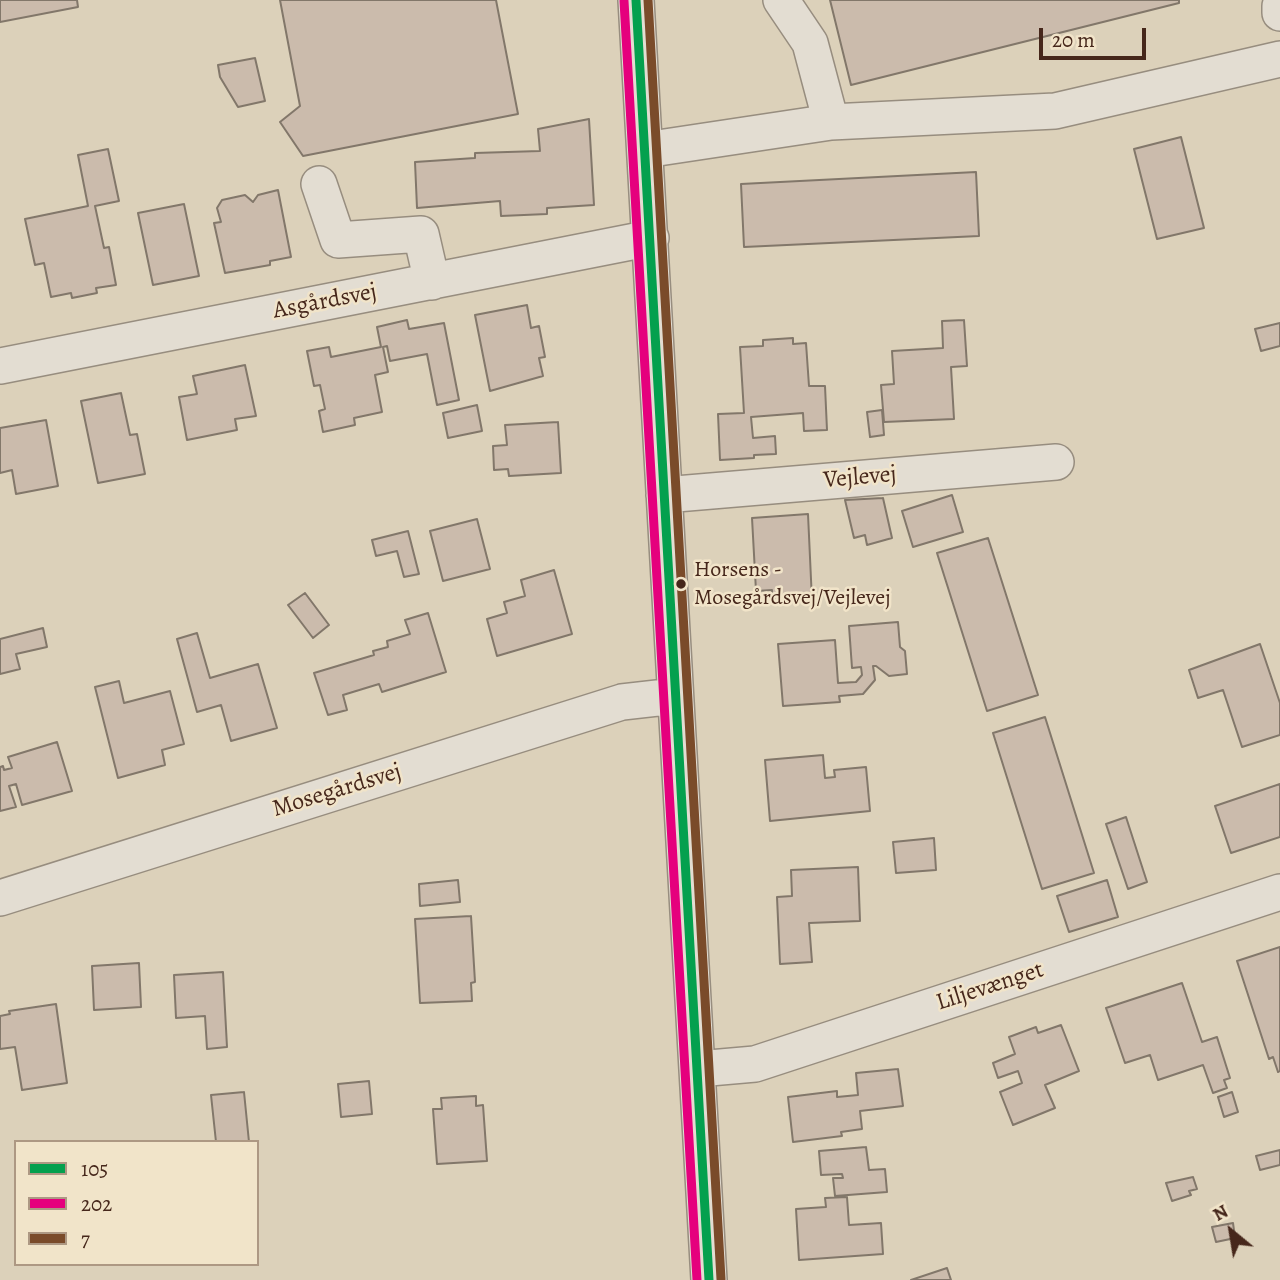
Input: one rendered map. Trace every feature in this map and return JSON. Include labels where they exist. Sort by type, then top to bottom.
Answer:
[{"type":"street","points":[[636,0],[709,1280]]},
{"type":"street","points":[[781,0],[810,43],[831,122]]},
{"type":"street","points":[[1277,0],[1280,13]]},
{"type":"street","points":[[645,150],[831,122],[1055,111],[1280,59]]},
{"type":"street","points":[[319,184],[338,240],[421,234],[432,282]]},
{"type":"street","name":"Asgårdsvej","points":[[0,366],[650,238]]},
{"type":"street","name":"Vejlevej","points":[[664,495],[1056,462]]},
{"type":"street","name":"Mosegårdsvej","points":[[0,898],[622,702],[675,696]]},
{"type":"street","name":"Liljevænget","points":[[698,1069],[755,1064],[1280,892]]},
{"type":"building","points":[[0,0],[77,0],[78,7],[0,22]]},
{"type":"building","points":[[280,0],[496,0],[518,114],[303,156],[280,122],[300,106]]},
{"type":"building","points":[[830,0],[1179,0],[1179,3],[851,85]]},
{"type":"building","points":[[255,58],[265,101],[238,107],[220,77],[218,65]]},
{"type":"building","points":[[589,119],[594,205],[547,208],[547,214],[501,216],[500,201],[417,208],[415,162],[475,158],[475,153],[540,151],[538,129]]},
{"type":"building","points":[[1181,137],[1204,228],[1157,239],[1134,149]]},
{"type":"building","points":[[108,149],[119,201],[95,206],[104,248],[109,247],[116,285],[96,288],[97,293],[72,298],[71,293],[51,297],[44,263],[35,265],[25,219],[88,206],[78,155]]},
{"type":"building","points":[[976,172],[979,236],[744,247],[741,184]]},
{"type":"building","points":[[278,190],[291,257],[270,261],[270,265],[225,273],[214,223],[221,222],[217,208],[222,200],[245,195],[253,202],[258,195]]},
{"type":"building","points":[[184,204],[199,276],[153,285],[138,213]]},
{"type":"building","points":[[527,305],[531,328],[539,326],[545,357],[539,358],[543,376],[490,391],[475,315]]},
{"type":"building","points":[[407,320],[409,329],[444,323],[459,400],[437,405],[427,354],[390,361],[387,346],[383,347],[388,372],[375,375],[382,412],[354,418],[355,425],[323,432],[319,411],[325,409],[320,385],[314,386],[307,351],[329,347],[331,357],[381,347],[377,327]]},
{"type":"building","points":[[964,320],[967,366],[951,367],[954,419],[884,422],[881,385],[894,384],[892,351],[943,348],[942,321]]},
{"type":"building","points":[[1280,323],[1280,346],[1261,351],[1255,329]]},
{"type":"building","points":[[793,338],[793,344],[806,343],[809,386],[825,386],[827,430],[804,431],[803,413],[751,417],[753,438],[775,436],[776,454],[720,460],[718,414],[744,413],[740,347],[763,346],[763,340]]},
{"type":"building","points":[[245,365],[256,416],[235,419],[237,430],[187,440],[179,397],[197,394],[193,376]]},
{"type":"building","points":[[121,393],[130,435],[137,434],[145,474],[98,483],[81,401]]},
{"type":"building","points":[[477,405],[482,431],[448,438],[443,413]]},
{"type":"building","points":[[882,410],[884,435],[870,437],[867,412]]},
{"type":"building","points":[[46,420],[58,486],[16,494],[12,470],[0,473],[0,428]]},
{"type":"building","points":[[558,422],[561,473],[509,476],[508,469],[494,470],[493,446],[507,445],[505,425]]},
{"type":"building","points":[[952,495],[963,532],[913,547],[902,511]]},
{"type":"building","points":[[883,498],[892,538],[867,545],[865,535],[854,538],[845,500]]},
{"type":"building","points":[[808,514],[812,601],[795,602],[795,598],[772,599],[772,590],[756,591],[752,518]]},
{"type":"building","points":[[477,519],[490,569],[443,581],[430,531]]},
{"type":"building","points":[[408,531],[419,574],[404,577],[397,551],[376,556],[372,540]]},
{"type":"building","points":[[988,538],[1038,695],[987,711],[937,553]]},
{"type":"building","points":[[554,570],[572,634],[497,656],[487,619],[507,613],[504,602],[525,596],[521,580]]},
{"type":"building","points":[[305,593],[329,625],[313,638],[288,605]]},
{"type":"building","points":[[428,613],[446,672],[382,692],[379,684],[343,695],[347,710],[328,715],[314,673],[374,655],[373,651],[388,647],[387,641],[410,634],[405,620]]},
{"type":"building","points":[[898,622],[900,647],[905,651],[907,674],[889,676],[873,666],[875,680],[863,694],[839,696],[840,702],[783,706],[778,644],[835,640],[838,683],[856,682],[862,675],[861,667],[852,668],[849,626]]},
{"type":"building","points":[[43,628],[47,647],[16,654],[20,669],[0,674],[0,639]]},
{"type":"building","points":[[197,633],[210,678],[258,664],[277,728],[231,741],[221,705],[197,712],[177,639]]},
{"type":"building","points":[[1260,644],[1280,703],[1280,735],[1242,747],[1223,690],[1198,698],[1189,670]]},
{"type":"building","points":[[119,681],[124,703],[170,691],[184,744],[162,750],[165,765],[118,778],[95,687]]},
{"type":"building","points":[[1045,717],[1094,873],[1042,889],[993,733]]},
{"type":"building","points":[[57,742],[72,791],[22,805],[16,784],[9,786],[16,807],[0,811],[0,767],[3,766],[4,770],[12,768],[8,757]]},
{"type":"building","points":[[823,755],[825,778],[835,777],[834,770],[866,767],[870,811],[770,821],[765,760]]},
{"type":"building","points":[[1280,784],[1280,837],[1231,853],[1215,806]]},
{"type":"building","points":[[1126,817],[1147,882],[1128,889],[1106,824]]},
{"type":"building","points":[[934,838],[936,870],[896,873],[893,842]]},
{"type":"building","points":[[858,867],[860,921],[809,923],[812,962],[780,964],[777,897],[792,896],[791,870]]},
{"type":"building","points":[[458,880],[460,902],[420,906],[419,884]]},
{"type":"building","points":[[1107,880],[1118,917],[1069,932],[1057,896]]},
{"type":"building","points":[[471,916],[475,982],[471,983],[472,1001],[420,1003],[415,919]]},
{"type":"building","points":[[1280,947],[1278,1072],[1273,1057],[1269,1059],[1237,961]]},
{"type":"building","points":[[139,963],[141,1007],[94,1010],[92,966]]},
{"type":"building","points":[[223,972],[227,1047],[207,1049],[205,1016],[176,1018],[174,975]]},
{"type":"building","points":[[1182,983],[1202,1042],[1217,1037],[1230,1078],[1224,1080],[1227,1088],[1213,1093],[1203,1065],[1158,1080],[1150,1055],[1125,1063],[1106,1008]]},
{"type":"building","points":[[56,1004],[67,1083],[22,1090],[15,1047],[0,1049],[0,1016],[10,1014],[9,1011]]},
{"type":"building","points":[[1061,1025],[1079,1071],[1045,1085],[1055,1108],[1013,1125],[1000,1092],[1022,1083],[1018,1071],[998,1078],[993,1063],[1015,1054],[1009,1037],[1036,1027],[1038,1033]]},
{"type":"building","points":[[898,1069],[903,1106],[860,1111],[862,1129],[841,1132],[842,1136],[793,1142],[788,1097],[837,1091],[837,1097],[858,1095],[856,1073]]},
{"type":"building","points":[[369,1081],[372,1114],[341,1117],[338,1084]]},
{"type":"building","points":[[244,1092],[249,1140],[216,1140],[211,1095]]},
{"type":"building","points":[[1232,1092],[1238,1112],[1224,1117],[1218,1097]]},
{"type":"building","points":[[476,1096],[476,1106],[483,1105],[487,1161],[437,1164],[433,1109],[442,1109],[441,1098]]},
{"type":"building","points":[[866,1147],[869,1170],[885,1169],[887,1192],[835,1196],[833,1178],[843,1178],[842,1174],[821,1175],[819,1151]]},
{"type":"building","points":[[1280,1150],[1280,1165],[1260,1170],[1256,1156]]},
{"type":"building","points":[[1193,1177],[1197,1189],[1189,1191],[1191,1195],[1172,1201],[1166,1183]]},
{"type":"building","points":[[847,1197],[849,1225],[881,1223],[883,1254],[799,1260],[796,1209],[826,1207],[825,1198]]},
{"type":"building","points":[[1233,1223],[1235,1238],[1216,1242],[1212,1227]]},
{"type":"building","points":[[947,1268],[951,1280],[911,1280]]},
{"type":"transit line","name":"105","points":[[636,0],[709,1280]]},
{"type":"transit line","name":"7","points":[[648,0],[721,1279]]},
{"type":"transit line","name":"202","points":[[624,1],[697,1280]]},
{"type":"place","name":"Horsens - Mosegårdsvej/Vejlevej","points":[[681,584]]}]
